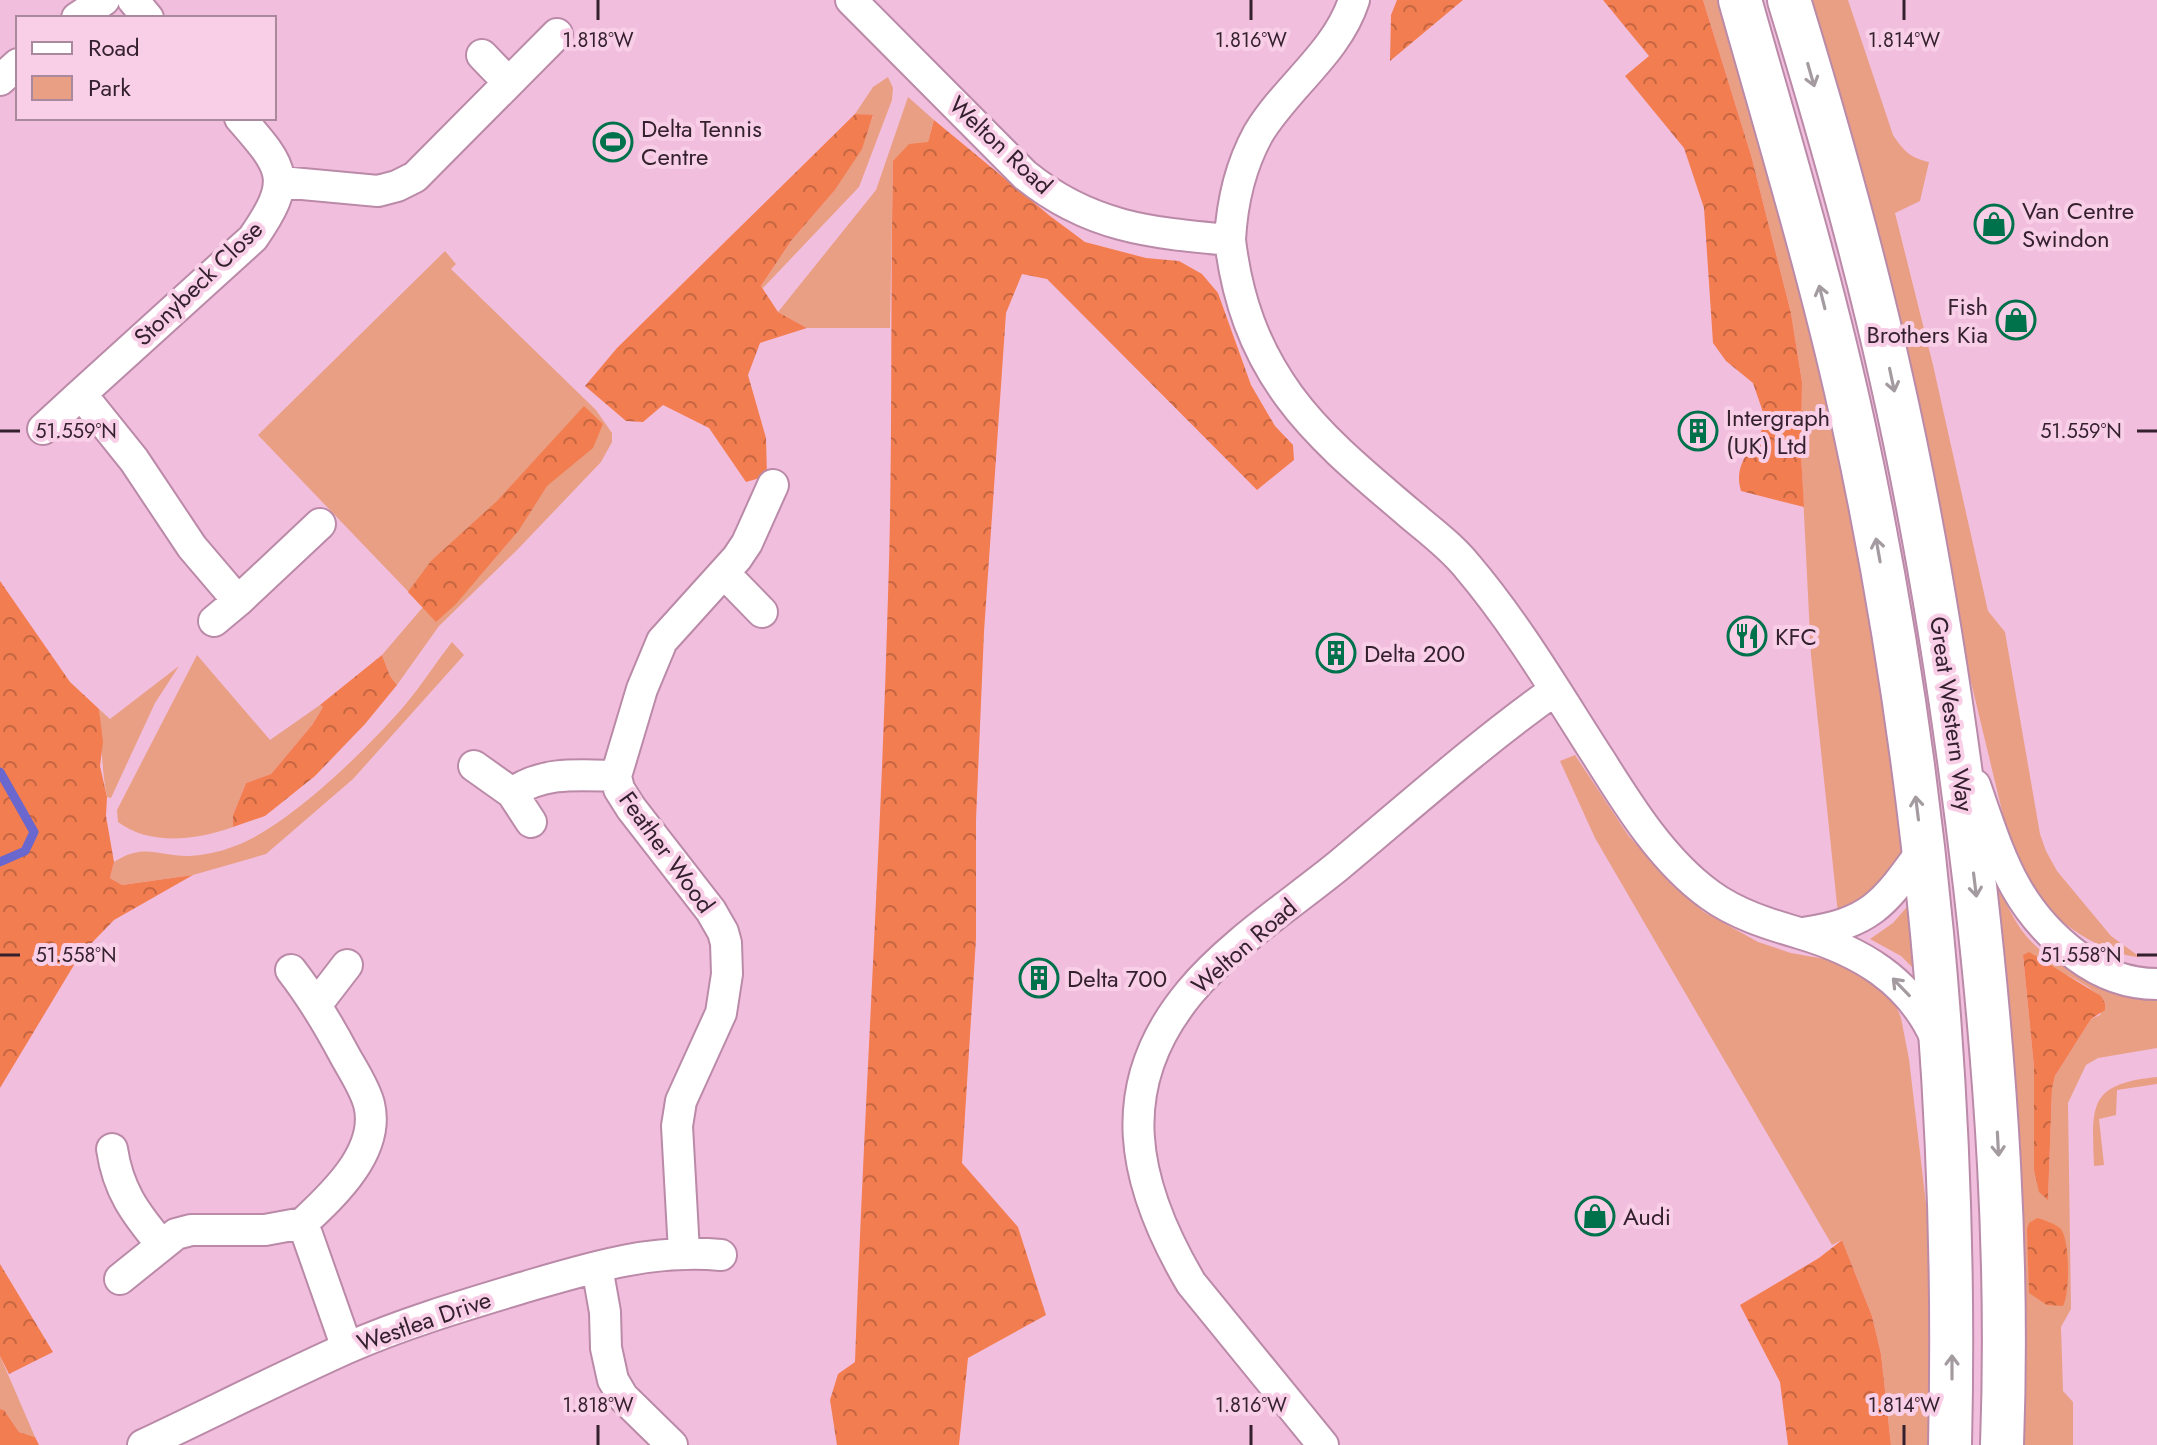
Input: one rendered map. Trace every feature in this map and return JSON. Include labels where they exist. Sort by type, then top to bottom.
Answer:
[{"type":"main road","name":"Great Western Way","points":[[1740,0],[1783,145],[1854,424],[1892,632],[1922,851],[1942,1052],[1952,1268],[1950,1445]]},
{"type":"main road","name":"Great Western Way","points":[[1789,0],[1850,212],[1885,348],[1925,543],[1955,729],[1986,979],[1995,1082],[2004,1296],[2002,1445]]},
{"type":"street","points":[[80,16],[104,0]]},
{"type":"street","points":[[133,0],[146,16]]},
{"type":"street","name":"Welton Road","points":[[851,0],[1025,175],[1044,190],[1111,222],[1160,234],[1230,240]]},
{"type":"street","points":[[1354,0],[1337,35],[1259,132],[1242,169],[1231,211],[1230,240],[1242,308],[1255,340],[1288,395],[1322,434],[1464,562],[1524,642],[1640,821],[1688,875],[1709,895],[1736,910],[1848,950],[1884,971],[1915,1002],[1929,1022],[1942,1052]]},
{"type":"street","points":[[242,120],[271,157],[281,182],[369,191],[397,186],[428,166],[557,34]]},
{"type":"street","points":[[482,55],[508,82]]},
{"type":"street","points":[[0,80],[16,66]]},
{"type":"street","name":"Stonybeck Close","points":[[43,429],[253,238],[275,202],[281,182]]},
{"type":"street","points":[[81,394],[141,470],[192,547],[238,601]]},
{"type":"street","name":"Feather Wood","points":[[684,1252],[677,1126],[681,1101],[721,1013],[727,974],[726,943],[711,911],[631,808],[619,789],[616,776],[642,689],[662,641],[747,543],[773,485]]},
{"type":"street","points":[[214,621],[320,524]]},
{"type":"street","points":[[724,573],[762,612]]},
{"type":"street","name":"Welton Road","points":[[1323,1445],[1191,1283],[1174,1255],[1155,1214],[1138,1144],[1144,1073],[1152,1048],[1192,989],[1467,756],[1555,690]]},
{"type":"street","points":[[1955,729],[2002,861],[2033,916],[2068,949],[2097,968],[2126,981],[2157,984]]},
{"type":"street","points":[[474,766],[512,793],[531,822]]},
{"type":"street","name":"Feather Wood","points":[[512,793],[541,778],[616,776]]},
{"type":"street","points":[[1801,933],[1842,924],[1865,915],[1888,898],[1922,851]]},
{"type":"street","points":[[317,1004],[347,965]]},
{"type":"street","points":[[120,1279],[176,1234],[191,1230],[265,1230],[303,1223],[346,1178],[366,1140],[371,1115],[366,1095],[317,1004],[291,970]]},
{"type":"street","points":[[112,1149],[116,1175],[129,1201],[161,1244]]},
{"type":"street","points":[[303,1223],[347,1348]]},
{"type":"street","name":"Westlea Drive","points":[[143,1445],[347,1348],[477,1301],[640,1257],[684,1252],[721,1255]]},
{"type":"street","points":[[597,1267],[605,1312],[606,1348],[613,1380],[623,1397],[672,1445]]},
{"type":"green space","points":[[1397,0],[1463,0],[1390,61],[1391,15]]},
{"type":"green space","points":[[1603,0],[1703,0],[1751,155],[1791,313],[1802,382],[1804,507],[1741,491],[1742,463],[1766,421],[1753,383],[1726,361],[1713,343],[1704,208],[1684,148],[1625,76],[1649,56]]},
{"type":"green space","points":[[1703,0],[1723,0],[1827,387],[1884,685],[1903,852],[1883,888],[1838,914],[1811,655],[1801,454],[1802,382],[1791,313],[1751,155]]},
{"type":"green space","points":[[1807,0],[1848,0],[1893,135],[1908,153],[1929,162],[1920,201],[1895,213],[1933,365],[1988,611],[2005,632],[2040,834],[2057,871],[2111,936],[2140,957],[2110,950],[2094,942],[2048,910],[2025,881],[2009,840]]},
{"type":"green space","points":[[888,77],[893,88],[892,100],[859,187],[763,288],[761,286],[791,241],[835,190],[861,149],[873,116],[855,114],[873,87]]},
{"type":"green space","points":[[908,97],[934,120],[928,142],[893,161],[890,328],[807,328],[778,312],[876,190]]},
{"type":"green space","points":[[855,114],[873,115],[862,149],[835,190],[791,241],[761,286],[778,312],[807,328],[760,343],[748,375],[766,438],[767,476],[746,482],[709,428],[663,405],[643,422],[626,421],[585,386],[617,348]]},
{"type":"green space","points":[[934,120],[1085,242],[1146,258],[1179,261],[1202,274],[1218,293],[1251,385],[1275,426],[1293,445],[1294,460],[1257,490],[1047,279],[1022,274],[1006,313],[984,632],[976,820],[976,939],[962,1163],[1018,1227],[1046,1315],[968,1358],[959,1445],[837,1445],[830,1400],[838,1374],[855,1362],[881,787],[890,542],[893,161],[909,144],[928,142]]},
{"type":"green space","points":[[445,251],[456,264],[451,269],[596,410],[612,433],[612,442],[601,462],[439,626],[397,685],[382,655],[423,607],[258,435]]},
{"type":"green space","points":[[584,406],[603,424],[593,448],[547,486],[519,530],[456,604],[436,622],[408,592],[431,561],[497,501]]},
{"type":"green space","points":[[0,581],[70,682],[99,709],[103,742],[100,766],[107,797],[106,816],[114,862],[110,878],[122,885],[193,875],[114,920],[80,955],[0,1088]]},
{"type":"green space","points":[[452,642],[464,655],[353,779],[266,854],[193,875],[122,885],[110,878],[114,862],[125,856],[143,852],[179,856],[211,853],[253,838],[276,824],[324,786],[370,743],[411,697]]},
{"type":"green space","points":[[197,655],[270,740],[320,705],[323,707],[271,774],[246,783],[233,815],[233,827],[189,837],[144,835],[118,822],[117,810]]},
{"type":"green space","points":[[382,655],[397,685],[365,724],[315,776],[265,816],[233,827],[233,815],[246,783],[271,774],[312,725],[323,707],[320,705]]},
{"type":"green space","points":[[179,666],[155,703],[111,798],[107,797],[99,709],[110,719]]},
{"type":"green space","points":[[1575,755],[1628,835],[1671,884],[1704,912],[1758,942],[1791,953],[1847,963],[1892,996],[1901,1018],[1909,1059],[1932,1255],[1931,1445],[1891,1445],[1881,1354],[1872,1316],[1842,1240],[1832,1245],[1595,838],[1560,761]]},
{"type":"green space","points":[[1994,890],[1998,890],[2020,928],[2047,956],[2100,984],[2157,997],[2157,1048],[2098,1058],[2086,1065],[2068,1103],[2071,1309],[2061,1327],[2063,1391],[2073,1402],[2073,1445],[2019,1445]],"holes":[[[2023,955],[2079,981],[2105,1003],[2100,1015],[2091,1019],[2055,1076],[2048,1199],[2034,1170],[2034,1067]]]},
{"type":"green space","points":[[1912,901],[1919,974],[1901,956],[1870,939],[1893,923]]},
{"type":"green space","points":[[2029,952],[2101,996],[2105,1003],[2105,1010],[2091,1019],[2055,1076],[2048,1200],[2039,1192],[2034,1170],[2034,1067],[2023,955]]},
{"type":"green space","points":[[2157,1077],[2157,1084],[2117,1090],[2116,1115],[2099,1119],[2104,1165],[2094,1166],[2093,1127],[2099,1101],[2118,1085]]},
{"type":"green space","points":[[2037,1218],[2059,1227],[2064,1235],[2068,1268],[2063,1306],[2047,1305],[2029,1293],[2027,1229],[2029,1223]]},
{"type":"green space","points":[[1842,1240],[1872,1316],[1881,1354],[1891,1445],[1788,1445],[1780,1382],[1740,1305],[1819,1258]]},
{"type":"green space","points":[[0,1264],[53,1352],[9,1374],[0,1356]]},
{"type":"green space","points":[[0,1356],[35,1437],[19,1432],[4,1410],[0,1409]]},
{"type":"green space","points":[[0,1409],[4,1410],[19,1432],[35,1437],[39,1445],[0,1445]]},
{"type":"waterway","points":[[0,772],[34,832],[25,851],[0,862]]},
{"type":"place","name":"Delta Tennis Centre","points":[[613,142]]},
{"type":"place","name":"Van Centre Swindon","points":[[1994,224]]},
{"type":"place","name":"Fish Brothers Kia","points":[[2016,320]]},
{"type":"place","name":"Intergraph (UK) Ltd","points":[[1698,431]]},
{"type":"place","name":"KFC","points":[[1747,636]]},
{"type":"place","name":"Delta 200","points":[[1336,653]]},
{"type":"place","name":"Delta 700","points":[[1039,978]]},
{"type":"place","name":"Audi","points":[[1595,1216]]}]
